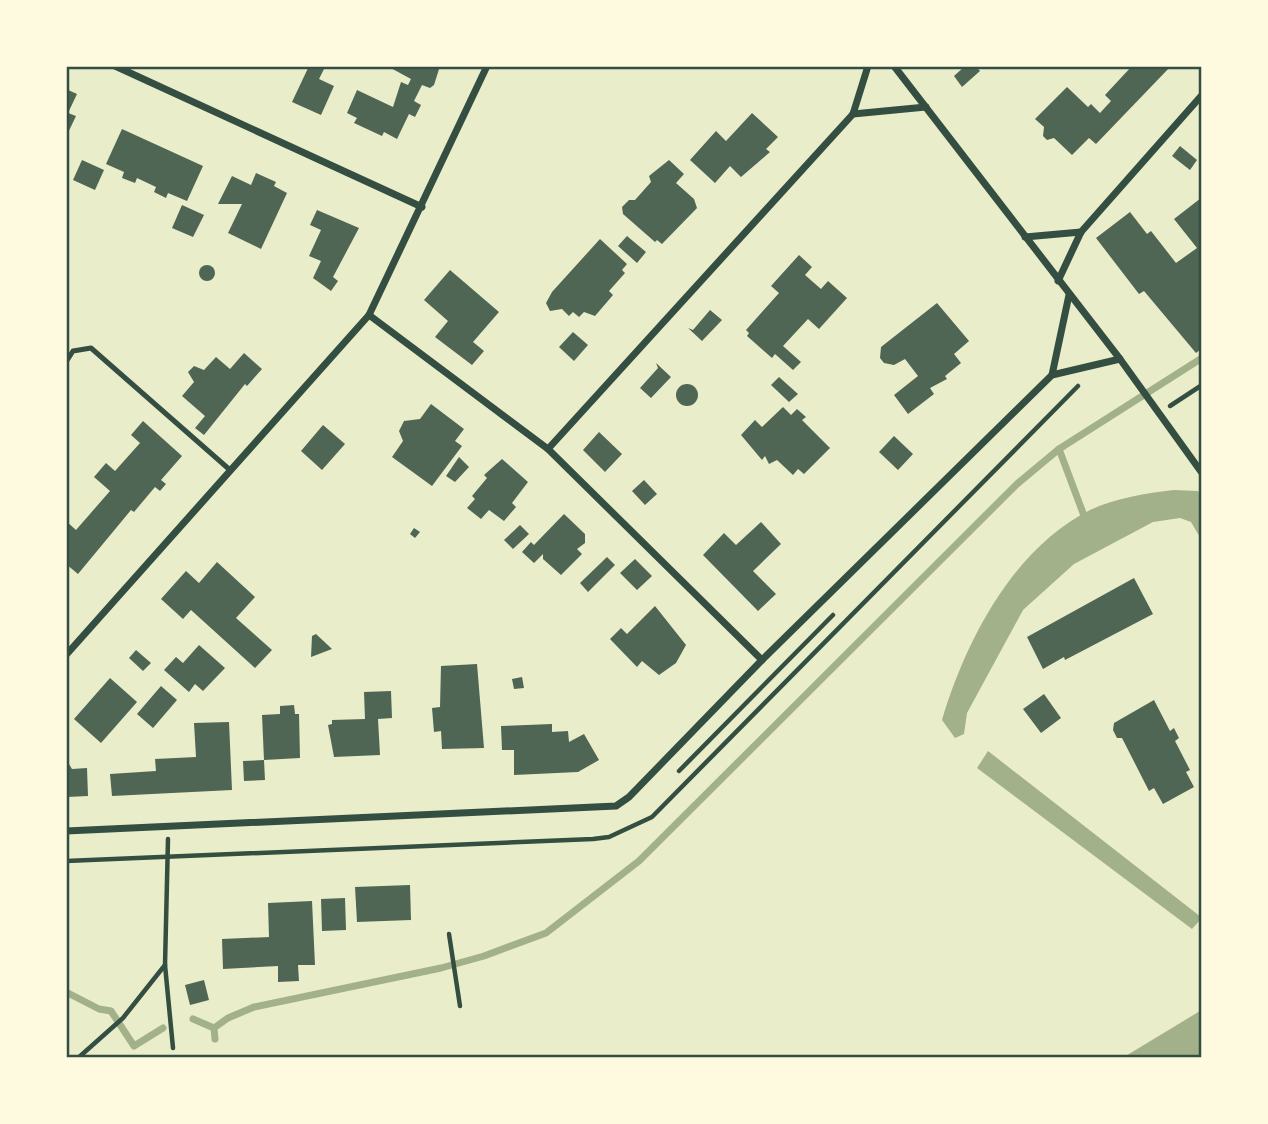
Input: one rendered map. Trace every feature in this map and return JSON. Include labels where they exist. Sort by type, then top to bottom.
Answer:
[{"type":"street","points":[[115,66],[422,207]]},
{"type":"street","points":[[66,654],[369,315],[487,66]]},
{"type":"street","points":[[548,449],[853,114],[869,66]]},
{"type":"street","points":[[894,66],[1120,359],[1202,473]]},
{"type":"street","points":[[1058,281],[1080,232],[1202,94]]},
{"type":"street","points":[[853,114],[926,107]]},
{"type":"street","points":[[1024,237],[1080,232]]},
{"type":"street","points":[[1052,375],[1069,295]]},
{"type":"street","points":[[369,315],[548,449],[762,660]]},
{"type":"street","points":[[66,831],[616,806],[629,797],[762,660],[1052,375],[1120,359]]},
{"type":"lane","points":[[66,362],[73,351],[91,348],[230,470]]},
{"type":"path","points":[[1068,387],[1091,382]]},
{"type":"path","points":[[66,861],[593,839],[609,837],[652,817],[1078,385]]},
{"type":"path","points":[[1160,413],[1202,385]]},
{"type":"path","points":[[673,778],[836,612]]},
{"type":"path","points":[[168,827],[165,965],[173,1048]]},
{"type":"path","points":[[155,841],[182,840]]},
{"type":"path","points":[[449,934],[460,1006]]},
{"type":"path","points":[[78,1058],[123,1018],[165,965]]},
{"type":"shaded area","points":[[1174,490],[1198,491],[1201,497],[1201,539],[1191,522],[1180,518],[1153,522],[1074,564],[1023,610],[967,713],[964,734],[955,738],[942,720],[952,690],[979,629],[1016,572],[1038,548],[1063,527],[1090,510],[1131,497]]},
{"type":"shaded area","points":[[988,751],[1201,919],[1192,929],[977,768]]},
{"type":"shaded area","points":[[1201,1009],[1201,1057],[1124,1057],[1200,1011]]},
{"type":"building","points":[[309,66],[324,69],[319,79],[334,86],[321,115],[292,102]]},
{"type":"building","points":[[387,66],[440,66],[434,85],[430,88],[422,85],[414,101],[421,105],[415,117],[409,114],[397,139],[384,132],[382,136],[354,123],[357,118],[347,113],[357,90],[393,107],[401,82],[408,85],[411,79]]},
{"type":"building","points":[[965,66],[976,66],[980,71],[962,87],[954,76]]},
{"type":"building","points":[[1132,66],[1171,66],[1096,144],[1089,138],[1072,155],[1054,138],[1047,140],[1043,136],[1044,127],[1035,119],[1067,87],[1088,107],[1091,104],[1100,113],[1111,101],[1105,95]]},
{"type":"building","points":[[66,89],[77,94],[68,113],[76,116],[66,137]]},
{"type":"building","points":[[752,113],[778,137],[766,149],[770,152],[741,177],[730,166],[715,183],[690,160],[716,131],[726,141]]},
{"type":"building","points":[[122,129],[203,166],[187,201],[168,193],[166,198],[154,192],[156,187],[137,178],[135,183],[122,178],[124,172],[106,164]]},
{"type":"building","points":[[1180,146],[1197,160],[1190,170],[1172,156]]},
{"type":"building","points":[[82,160],[104,170],[95,190],[73,180]]},
{"type":"building","points":[[669,160],[684,174],[676,183],[694,199],[697,208],[662,244],[657,240],[655,242],[623,214],[622,207],[629,200],[635,200],[651,182],[649,176]]},
{"type":"building","points":[[256,173],[276,182],[274,186],[287,193],[261,249],[228,233],[242,204],[218,204],[232,176],[251,185]]},
{"type":"building","points":[[1201,198],[1201,349],[1196,353],[1144,291],[1139,294],[1096,238],[1130,212],[1147,234],[1151,231],[1176,263],[1197,248],[1174,219]]},
{"type":"building","points":[[182,205],[204,215],[193,237],[172,228]]},
{"type":"building","points":[[317,210],[359,228],[333,277],[338,281],[331,291],[313,278],[321,261],[309,256],[321,230],[310,225]]},
{"type":"building","points":[[627,236],[646,252],[637,263],[618,246]]},
{"type":"building","points":[[600,239],[627,264],[622,270],[625,273],[609,291],[613,295],[595,316],[584,312],[579,317],[573,312],[569,316],[562,309],[550,311],[546,303],[552,292]]},
{"type":"building","points":[[799,255],[812,267],[805,275],[821,289],[828,281],[847,298],[819,329],[808,319],[783,346],[801,362],[793,370],[775,354],[772,358],[747,336],[749,333],[746,330],[779,293],[771,286]]},
{"type":"building","points":[[204,265],[210,265],[215,273],[213,279],[204,281],[199,276],[199,270]]},
{"type":"building","points":[[450,270],[499,312],[473,342],[484,351],[472,365],[435,337],[448,321],[424,300]]},
{"type":"building","points":[[937,303],[969,341],[954,354],[961,363],[945,376],[947,379],[930,388],[934,394],[908,414],[894,395],[918,376],[905,359],[894,365],[884,363],[880,358],[881,347]]},
{"type":"building","points":[[710,310],[722,320],[702,341],[688,328],[693,330]]},
{"type":"building","points":[[573,332],[588,345],[574,361],[559,347]]},
{"type":"building","points":[[244,353],[262,369],[247,386],[245,384],[204,435],[195,428],[205,416],[182,396],[194,382],[188,372],[194,366],[204,370],[216,357],[230,369]]},
{"type":"building","points":[[656,363],[671,377],[651,398],[640,388],[658,368]]},
{"type":"building","points":[[779,377],[798,394],[789,402],[771,385]]},
{"type":"building","points":[[687,384],[695,387],[698,395],[695,403],[687,406],[679,403],[676,395],[679,387]]},
{"type":"building","points":[[431,404],[464,429],[455,441],[462,446],[432,486],[392,457],[403,441],[399,431],[404,421],[420,419]]},
{"type":"building","points":[[783,407],[791,415],[797,409],[806,417],[802,420],[830,448],[804,474],[798,469],[793,475],[777,460],[769,464],[765,456],[762,460],[741,435],[755,420],[762,427]]},
{"type":"building","points":[[143,421],[182,456],[161,480],[166,484],[160,491],[155,487],[134,512],[131,510],[78,574],[66,564],[66,521],[76,530],[110,491],[94,477],[106,463],[115,471],[140,443],[131,435]]},
{"type":"building","points":[[323,425],[345,444],[322,470],[301,451]]},
{"type":"building","points":[[599,432],[622,454],[605,472],[583,450]]},
{"type":"building","points":[[894,436],[913,454],[898,470],[879,452]]},
{"type":"building","points":[[459,457],[469,467],[455,482],[446,476]]},
{"type":"building","points":[[502,459],[528,482],[512,503],[516,507],[504,521],[489,510],[481,519],[467,508],[475,499],[472,496],[487,478],[484,475]]},
{"type":"building","points":[[644,480],[657,494],[645,505],[632,491]]},
{"type":"building","points":[[564,514],[585,534],[585,543],[577,549],[582,554],[561,575],[543,559],[543,554],[534,563],[522,552],[531,542],[534,545]]},
{"type":"building","points":[[761,522],[781,544],[753,571],[776,594],[758,611],[703,555],[724,533],[736,545]]},
{"type":"building","points":[[520,525],[529,534],[513,549],[504,540]]},
{"type":"building","points":[[414,528],[420,532],[415,538],[410,534]]},
{"type":"building","points":[[607,557],[615,565],[588,592],[580,583]]},
{"type":"building","points":[[635,559],[652,576],[637,590],[620,573]]},
{"type":"building","points":[[217,562],[255,597],[236,618],[272,650],[255,668],[191,610],[183,619],[161,599],[186,571],[199,583]]},
{"type":"building","points":[[1134,578],[1153,614],[1043,669],[1027,637]]},
{"type":"building","points":[[655,606],[686,645],[676,663],[659,675],[642,661],[637,667],[610,639],[621,628],[627,634]]},
{"type":"building","points":[[316,634],[332,649],[311,657],[312,636]]},
{"type":"building","points":[[199,645],[225,668],[203,691],[195,684],[189,692],[164,670],[176,657],[183,663]]},
{"type":"building","points":[[136,650],[151,663],[143,671],[129,658]]},
{"type":"building","points":[[477,664],[484,748],[442,749],[441,731],[434,732],[432,708],[440,707],[441,666]]},
{"type":"building","points":[[522,677],[524,688],[514,689],[512,679]]},
{"type":"building","points":[[110,678],[137,702],[101,743],[74,719]]},
{"type":"building","points":[[161,686],[177,700],[153,728],[137,714]]},
{"type":"building","points":[[391,691],[392,718],[378,719],[380,755],[334,757],[328,725],[332,724],[332,720],[365,719],[364,692]]},
{"type":"building","points":[[1044,694],[1061,718],[1041,733],[1023,709]]},
{"type":"building","points":[[1154,700],[1170,731],[1174,728],[1179,738],[1175,741],[1190,770],[1186,772],[1194,787],[1163,804],[1154,788],[1149,791],[1122,738],[1117,738],[1113,730],[1114,723]]},
{"type":"building","points":[[294,705],[295,714],[299,714],[300,758],[264,760],[262,715],[280,714],[280,706]]},
{"type":"building","points":[[229,722],[232,790],[112,796],[110,774],[156,771],[155,759],[196,757],[194,723]]},
{"type":"building","points":[[552,724],[552,732],[568,731],[569,742],[584,734],[599,760],[578,772],[514,775],[514,750],[502,750],[501,726]]},
{"type":"building","points":[[66,759],[72,769],[87,768],[88,796],[67,797]]},
{"type":"building","points":[[264,760],[265,780],[244,781],[243,761]]},
{"type":"building","points":[[410,885],[411,920],[357,922],[355,887]]},
{"type":"building","points":[[345,898],[346,930],[322,931],[321,899]]},
{"type":"building","points":[[312,901],[315,965],[298,965],[299,981],[278,982],[278,966],[223,969],[222,939],[269,937],[268,903]]},
{"type":"building","points":[[204,980],[209,1000],[190,1005],[185,985]]},
{"type":"waterway","points":[[215,1039],[214,1028],[228,1018],[254,1007],[441,968],[484,956],[546,933],[639,861],[1017,484],[1059,449],[1202,358]]},
{"type":"waterway","points":[[1059,449],[1086,521]]},
{"type":"waterway","points":[[66,992],[99,1009],[111,1011],[134,1046],[163,1028]]},
{"type":"waterway","points":[[193,1019],[214,1028]]}]
